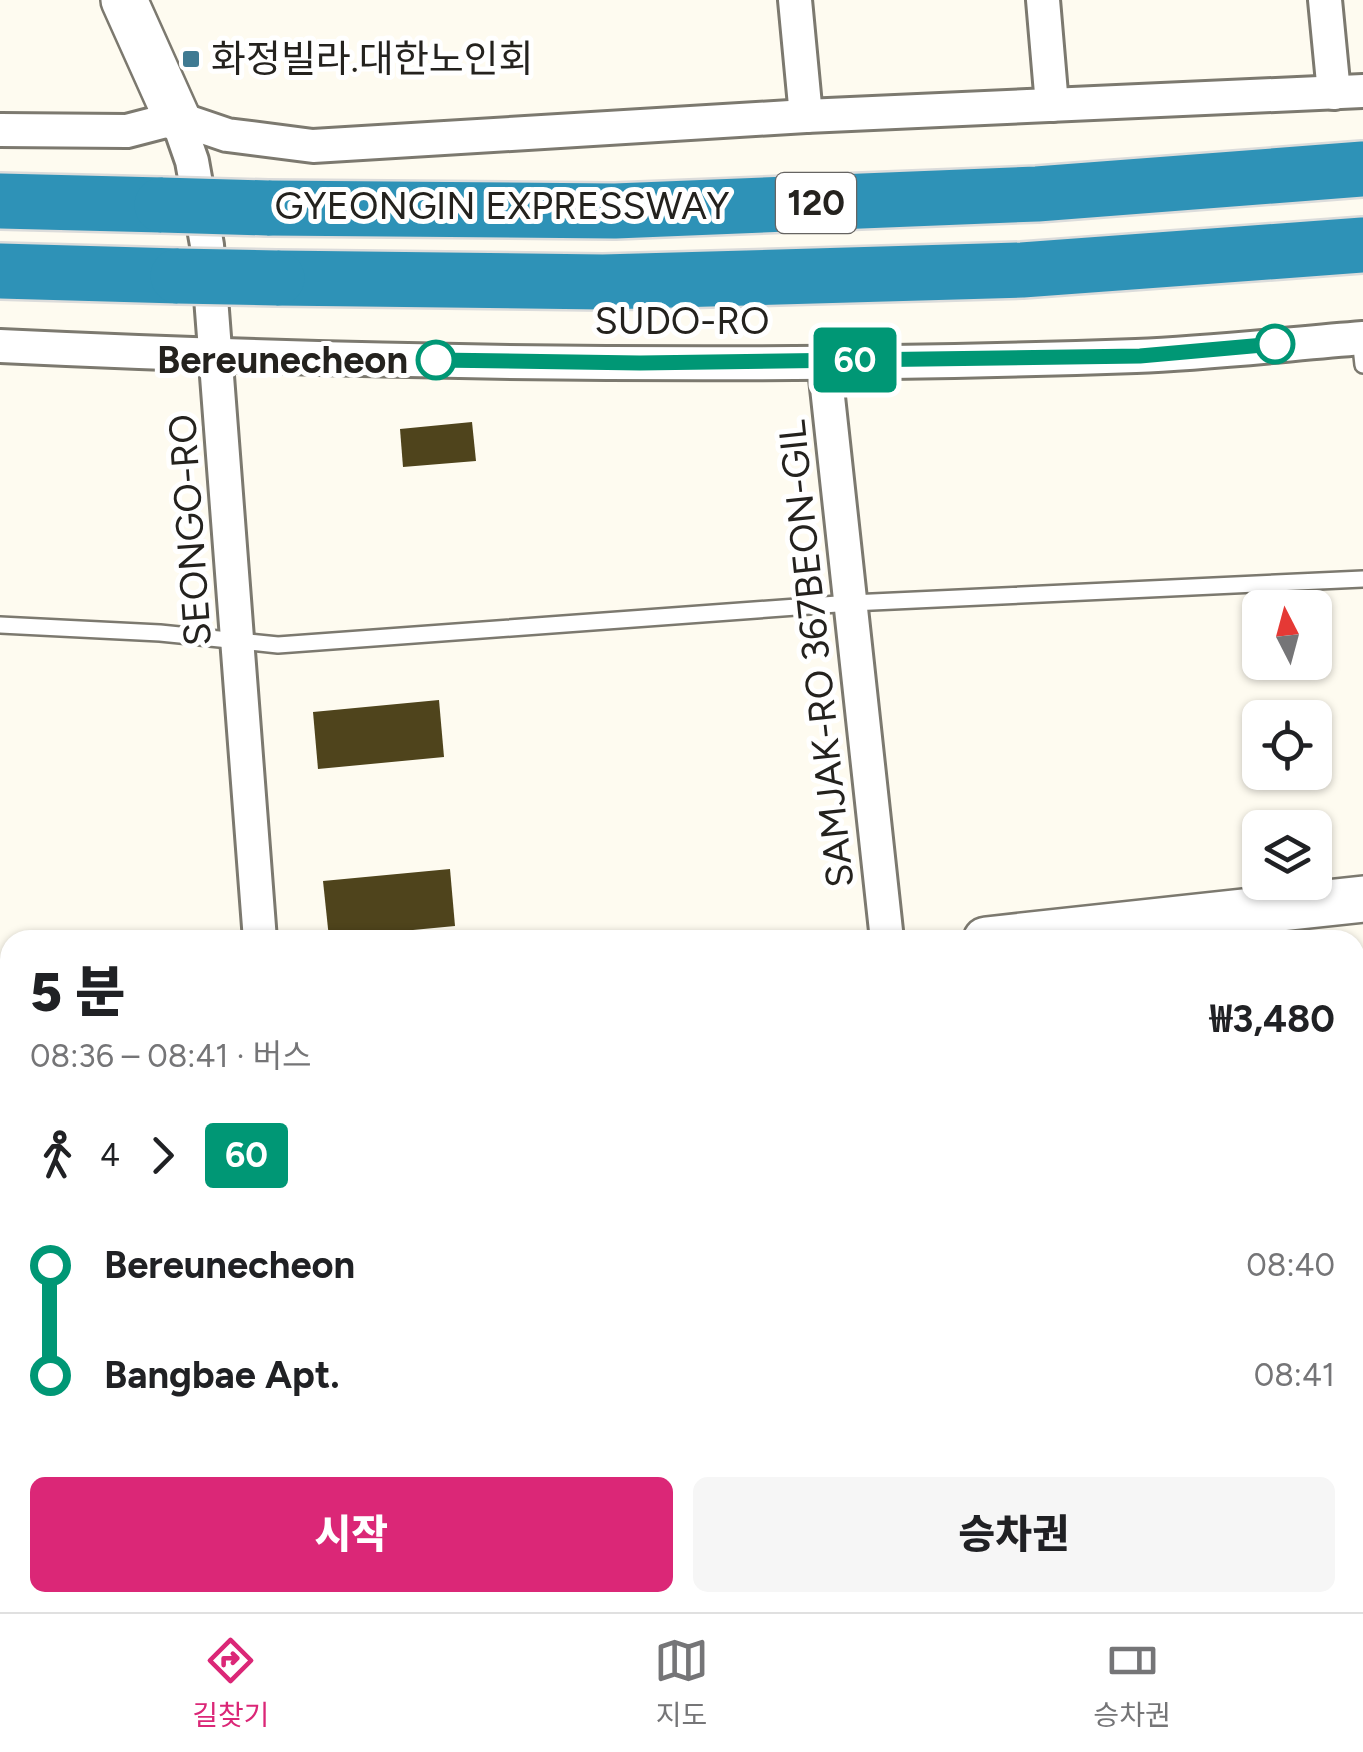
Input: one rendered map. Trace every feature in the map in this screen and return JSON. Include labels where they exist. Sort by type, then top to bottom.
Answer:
[{"type":"highway","name":"GYEONGIN EXPRESSWAY","points":[[0,201],[268,208],[614,210],[1037,194],[1363,169]]},
{"type":"highway","name":"GYEONGIN EXPRESSWAY","points":[[0,270],[603,282],[1022,270],[1363,245]]},
{"type":"street","points":[[124,0],[177,118]]},
{"type":"street","points":[[795,0],[806,116]]},
{"type":"street","points":[[1043,0],[1052,105]]},
{"type":"street","points":[[0,130],[127,130],[177,118],[227,136],[312,146],[806,116],[1349,92],[1324,0]]},
{"type":"street","name":"SEONGO-RO","points":[[177,118],[199,192],[218,356],[259,930]]},
{"type":"street","name":"SUDO-RO","points":[[0,346],[218,356],[640,363],[1140,356],[1362,347]]},
{"type":"street","name":"SAMJAK-RO 367BEON-GIL","points":[[824,360],[886,930]]},
{"type":"street","points":[[1078,930],[1363,899]]},
{"type":"lane","points":[[0,624],[160,633],[238,643],[298,643],[852,603],[1363,579]]},
{"type":"building","points":[[472,422],[476,461],[403,467],[400,429]]},
{"type":"building","points":[[439,700],[444,757],[318,769],[313,712]]},
{"type":"building","points":[[450,869],[455,926],[328,930],[323,881]]},
{"type":"bus line","name":"60","points":[[436,360],[640,363],[1140,356],[1275,344]]},
{"type":"place","name":"화정빌라.대한노인회","points":[[191,59]]},
{"type":"place","name":"Bereunecheon","points":[[436,360]]}]
